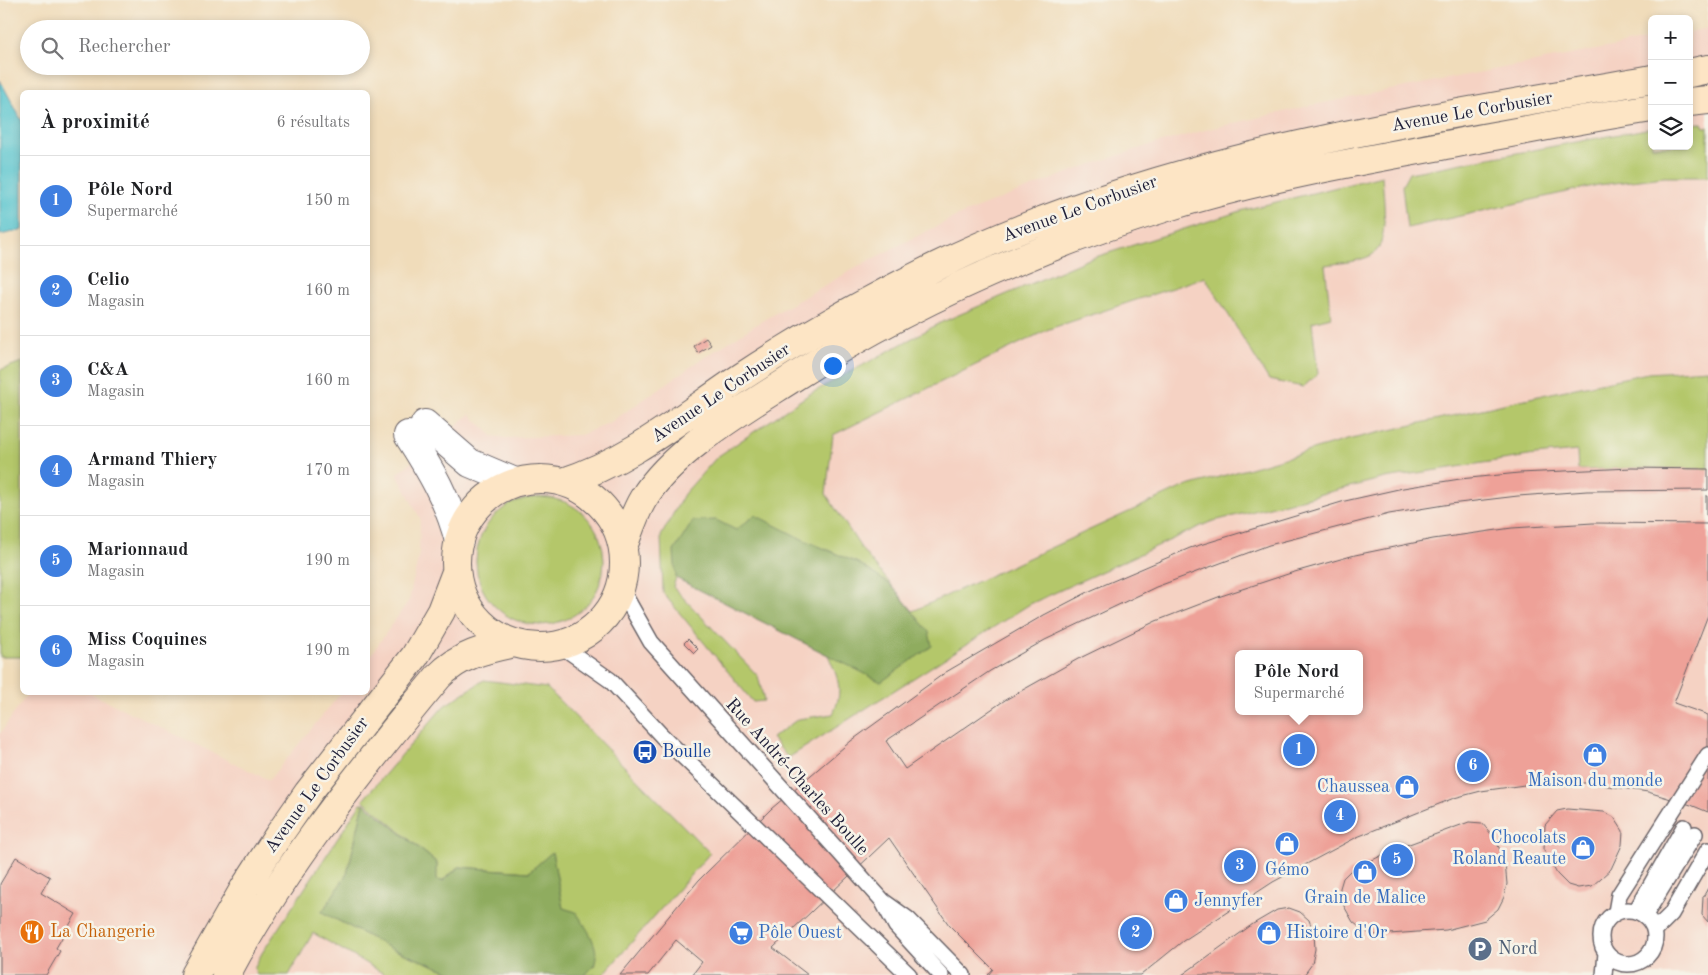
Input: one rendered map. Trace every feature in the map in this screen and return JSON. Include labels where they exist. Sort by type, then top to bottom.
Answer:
[{"type":"street","points":[[1693,72],[1708,69]]},
{"type":"street","name":"Avenue Le Corbusier","points":[[563,482],[596,471],[635,451],[799,340],[864,304],[936,267],[1065,212],[1177,175],[1329,137],[1648,80]]},
{"type":"street","points":[[1693,102],[1708,100]]},
{"type":"street","name":"Avenue Le Corbusier","points":[[623,547],[638,509],[651,488],[685,454],[724,423],[847,344],[951,291],[1024,259],[1161,209],[1324,167],[1648,109]]},
{"type":"street","points":[[459,541],[452,513],[417,430],[470,462],[515,482]]},
{"type":"street","points":[[539,478],[563,482],[580,488],[602,506],[618,529],[623,547],[625,568],[621,589],[609,612],[584,635],[560,645],[536,647],[514,643],[486,628],[471,612],[461,593],[456,572],[459,541],[467,521],[480,504],[496,491],[515,482],[539,478]]},
{"type":"street","name":"Avenue Le Corbusier","points":[[195,975],[245,887],[303,800],[415,656],[441,611],[456,572]]},
{"type":"street","name":"Avenue Le Corbusier","points":[[226,975],[246,937],[307,842],[360,770],[438,677],[447,668],[471,654],[514,643]]},
{"type":"lane","name":"Rue André-Charles Boulle","points":[[621,589],[651,642],[882,901],[908,919],[963,975]]},
{"type":"lane","points":[[560,645],[610,680],[662,736],[910,975]]},
{"type":"lane","points":[[1616,912],[1619,895],[1708,755]]},
{"type":"lane","points":[[1641,913],[1689,831]]},
{"type":"lane","points":[[1640,975],[1645,958],[1653,948],[1655,930],[1671,914],[1708,850]]},
{"type":"lane","points":[[882,901],[896,926],[941,975]]},
{"type":"lane","points":[[1645,958],[1628,964],[1612,959],[1602,946],[1601,934],[1608,918],[1616,912],[1628,909],[1641,913],[1655,930]]},
{"type":"lane","points":[[1604,975],[1606,953]]},
{"type":"shaded area","points":[[1708,28],[1708,975],[0,975],[0,734],[27,695],[94,695],[269,780],[339,695],[370,695],[370,656],[409,600],[419,555],[420,518],[397,474],[470,414],[492,436],[506,438],[581,435],[611,422],[702,359],[765,319],[868,261],[957,216],[1078,169],[1147,146],[1209,129],[1313,105],[1648,40],[1648,150],[1693,150],[1693,31]]},
{"type":"green space","points":[[1702,123],[1704,127],[1708,127],[1708,177],[1664,177],[1598,185],[1407,228],[1402,186],[1409,173],[1648,129],[1648,150],[1693,150],[1693,124]]},
{"type":"green space","points":[[1382,176],[1384,219],[1381,242],[1377,251],[1370,256],[1359,260],[1325,265],[1331,317],[1312,322],[1318,374],[1303,387],[1269,380],[1205,277],[1049,329],[833,435],[826,494],[863,551],[913,611],[1181,488],[1347,440],[1648,373],[1708,369],[1708,469],[1632,468],[1578,470],[1577,451],[1535,455],[1385,478],[1210,522],[1030,604],[788,758],[772,738],[798,719],[833,714],[839,691],[835,671],[828,655],[676,578],[673,587],[758,676],[764,701],[753,702],[663,593],[661,536],[684,494],[717,457],[808,395],[940,323],[1086,260],[1244,210]]},
{"type":"green space","points":[[20,363],[20,657],[0,657],[0,370]]},
{"type":"green space","points":[[540,497],[564,502],[585,516],[599,537],[604,561],[599,585],[585,606],[564,620],[540,625],[516,620],[495,606],[481,585],[476,561],[481,537],[495,516],[516,502]]},
{"type":"green space","points":[[755,515],[802,539],[858,563],[892,586],[929,632],[932,646],[881,682],[676,578],[674,551],[693,521],[716,520],[736,530]]},
{"type":"green space","points":[[484,680],[547,688],[710,853],[603,975],[585,975],[595,965],[563,909],[552,853],[529,872],[459,867],[442,881],[436,880],[437,863],[363,800],[444,706]]},
{"type":"green space","points":[[361,803],[364,803],[347,874],[322,912],[392,949],[458,975],[386,975],[313,933],[289,975],[257,975],[254,968],[262,953]]},
{"type":"green space","points":[[364,803],[437,863],[437,880],[443,881],[459,867],[529,872],[552,852],[563,908],[576,912],[594,943],[596,956],[593,966],[585,975],[458,975],[392,949],[322,912],[347,874]]},
{"type":"water","points":[[0,80],[20,117],[20,230],[0,235]]},
{"type":"building","points":[[706,338],[711,345],[698,353],[694,346]]},
{"type":"building","points":[[1632,468],[1708,469],[1708,490],[1587,491],[1518,496],[1450,504],[1389,514],[1269,545],[1156,587],[1045,640],[990,671],[886,741],[905,769],[1005,700],[1078,659],[1156,621],[1221,596],[1291,573],[1355,555],[1433,539],[1512,528],[1593,523],[1708,524],[1708,615],[1674,703],[1708,715],[1708,812],[1648,792],[1588,783],[1539,783],[1481,791],[1454,798],[1357,837],[1273,882],[1183,941],[1141,975],[988,975],[993,969],[949,925],[889,838],[773,948],[808,975],[692,975],[702,962],[676,940],[648,975],[620,975],[699,880],[771,809],[851,741],[946,672],[1044,615],[1092,590],[1190,548],[1345,501],[1403,488],[1460,479],[1519,473]]},
{"type":"building","points":[[1706,496],[1708,496],[1708,516],[1706,515]]},
{"type":"building","points":[[688,639],[698,649],[694,653],[684,643]]},
{"type":"building","points":[[642,746],[651,756],[647,760],[638,750]]},
{"type":"building","name":"Chocolats Roland Reaute","points":[[1567,809],[1604,812],[1614,817],[1623,831],[1622,845],[1611,869],[1592,886],[1578,888],[1568,885],[1557,874],[1544,850],[1545,825],[1557,811]]},
{"type":"building","points":[[1469,822],[1482,823],[1496,840],[1505,863],[1507,884],[1504,897],[1498,909],[1485,920],[1446,930],[1375,935],[1363,930],[1353,922],[1340,899],[1340,888],[1343,878],[1350,871],[1393,850]]},
{"type":"building","name":"La Changerie","points":[[16,857],[50,877],[41,893],[76,914],[56,948],[60,951],[46,975],[0,975],[0,884]]},
{"type":"building","points":[[1708,888],[1708,922],[1702,915],[1703,897]]},
{"type":"building","points":[[1289,908],[1300,912],[1309,920],[1314,934],[1315,949],[1312,964],[1304,975],[1182,975],[1253,924],[1277,910]]},
{"type":"place","name":"Pôle Nord","points":[[1299,750]]},
{"type":"place","name":"Boulle","points":[[645,752]]},
{"type":"place","name":"Maison du monde","points":[[1595,755]]},
{"type":"place","name":"Miss Coquines","points":[[1473,766]]},
{"type":"place","name":"Chaussea","points":[[1407,787]]},
{"type":"place","name":"Armand Thiery","points":[[1340,816]]},
{"type":"place","name":"Gémo","points":[[1287,844]]},
{"type":"place","name":"Chocolats Roland Reaute","points":[[1583,848]]},
{"type":"place","name":"Marionnaud","points":[[1397,860]]},
{"type":"place","name":"C&A","points":[[1240,866]]},
{"type":"place","name":"Grain de Malice","points":[[1365,872]]},
{"type":"place","name":"Jennyfer","points":[[1176,901]]},
{"type":"place","name":"La Changerie","points":[[32,932]]},
{"type":"place","name":"Pôle Ouest","points":[[741,933]]},
{"type":"place","name":"Celio","points":[[1136,933]]},
{"type":"place","name":"Histoire d'Or","points":[[1269,933]]},
{"type":"place","name":"Nord","points":[[1480,949]]}]
